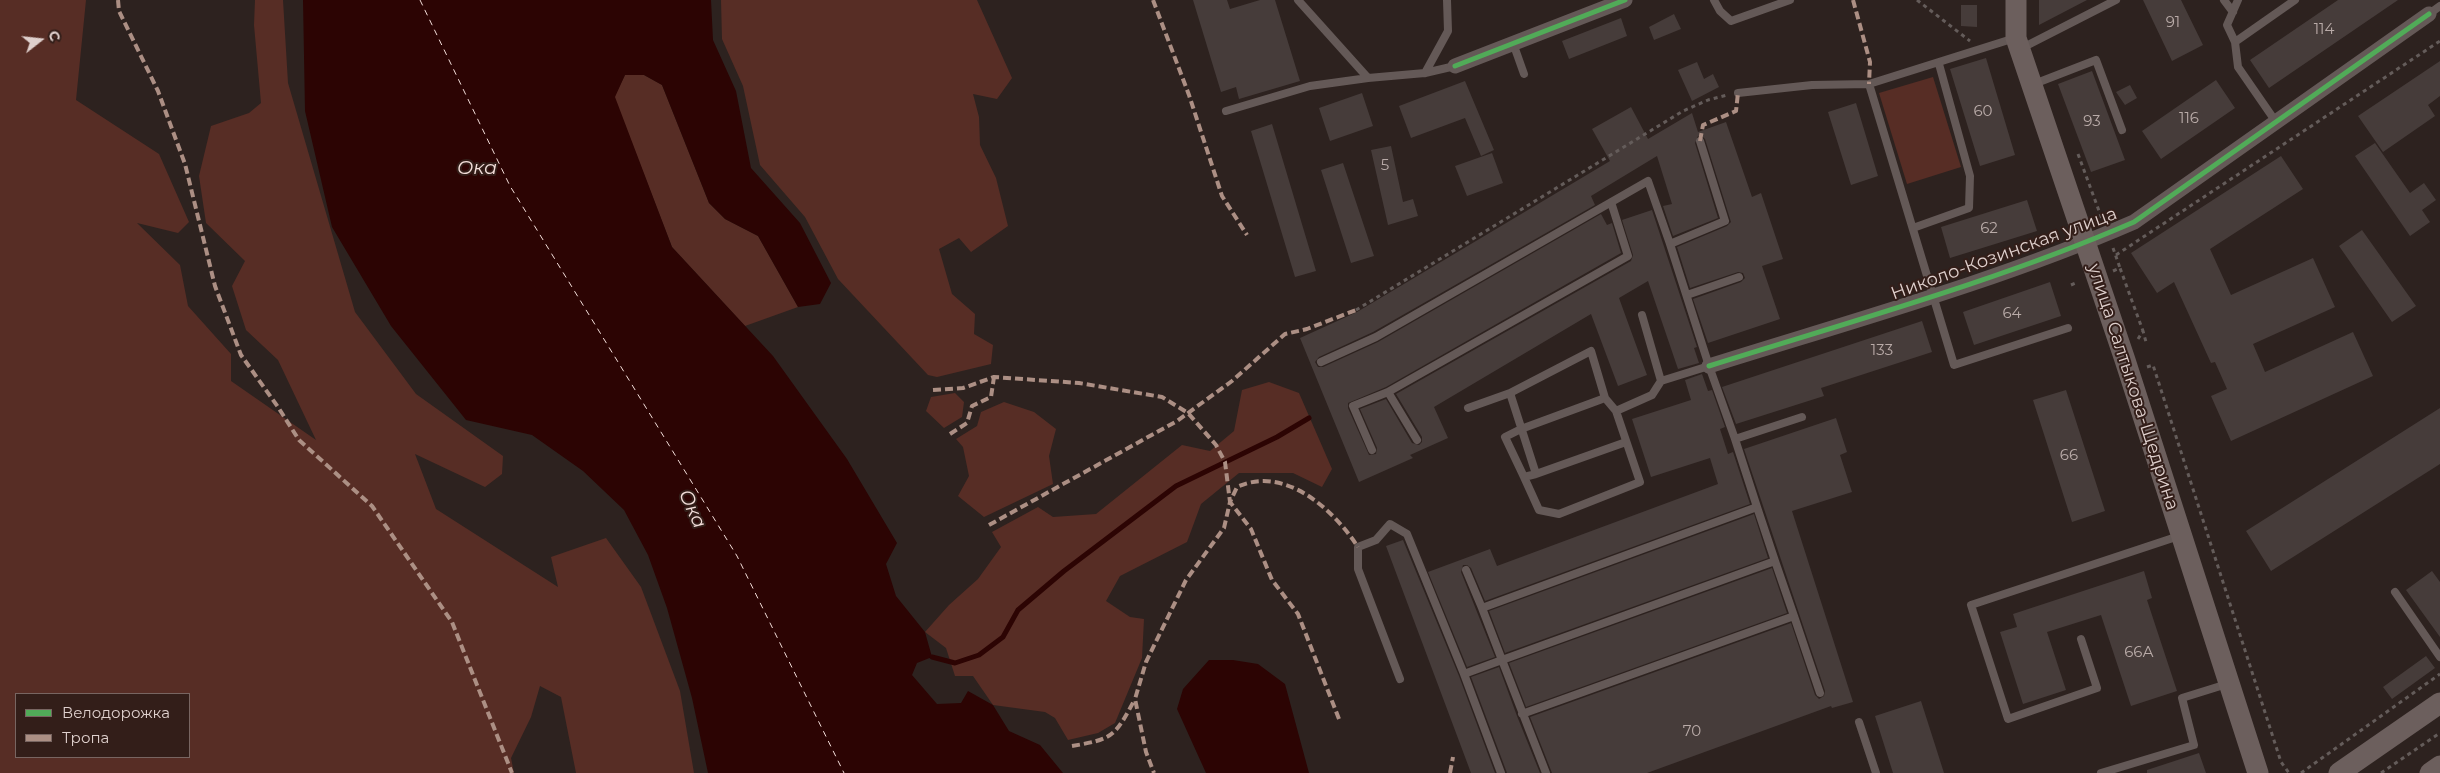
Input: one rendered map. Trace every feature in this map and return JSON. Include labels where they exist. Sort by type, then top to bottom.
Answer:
[{"type":"main road","name":"улица Салтыкова-Щедрина","points":[[2016,0],[2018,44],[2085,242],[2258,773]]},
{"type":"main road","points":[[2340,773],[2440,703]]},
{"type":"main road","points":[[2430,773],[2440,766]]},
{"type":"street","points":[[1456,66],[1624,0]]},
{"type":"street","name":"Николо-Козинская улица","points":[[1709,366],[1933,296],[2085,242],[2134,222],[2435,10]]},
{"type":"lane","points":[[1298,0],[1368,78]]},
{"type":"lane","points":[[1424,73],[1448,31],[1447,0]]},
{"type":"lane","points":[[1714,0],[1720,11],[1731,21],[1790,0]]},
{"type":"lane","points":[[1738,92],[1812,85],[1869,84],[1981,50],[2018,44],[2116,0]]},
{"type":"lane","points":[[2224,0],[2233,12]]},
{"type":"lane","points":[[2238,0],[2227,25],[2235,42],[2238,68],[2276,122]]},
{"type":"lane","points":[[2235,42],[2295,0]]},
{"type":"lane","points":[[1513,44],[1524,74]]},
{"type":"lane","points":[[2032,85],[2096,60],[2122,130]]},
{"type":"lane","points":[[1913,228],[1969,208],[1970,176],[1939,64]]},
{"type":"lane","points":[[1226,111],[1310,86],[1424,73],[1456,66]]},
{"type":"lane","points":[[1869,84],[1954,365],[2068,328]]},
{"type":"lane","points":[[1670,244],[1725,221],[1700,141]]},
{"type":"lane","points":[[1321,362],[1376,337],[1648,181],[1820,693]]},
{"type":"lane","points":[[1372,450],[1353,406],[1388,392],[1628,256],[1611,202]]},
{"type":"lane","points":[[1687,295],[1739,277]]},
{"type":"lane","points":[[1642,315],[1661,381]]},
{"type":"lane","points":[[1468,408],[1510,393],[1590,351],[1605,398],[1616,411],[1640,482],[1559,514],[1539,510],[1505,437],[1521,429],[1605,398]]},
{"type":"lane","points":[[1616,411],[1652,394],[1661,381],[1709,366]]},
{"type":"lane","points":[[1388,392],[1417,440]]},
{"type":"lane","points":[[1510,393],[1536,474]]},
{"type":"lane","points":[[1735,439],[1802,417]]},
{"type":"lane","points":[[1524,478],[1626,442]]},
{"type":"lane","points":[[1482,608],[1757,507]]},
{"type":"lane","points":[[1400,679],[1358,569],[1358,547],[1376,540],[1390,524],[1407,534],[1421,565],[1500,773]]},
{"type":"lane","points":[[2081,639],[2096,688],[2008,719],[1971,604],[2181,535]]},
{"type":"lane","points":[[1464,674],[1775,561]]},
{"type":"lane","points":[[1466,570],[1546,773]]},
{"type":"lane","points":[[2395,592],[2440,657]]},
{"type":"lane","points":[[1522,714],[1794,616]]},
{"type":"lane","points":[[2100,773],[2194,745],[2182,698],[2229,683]]},
{"type":"lane","points":[[1859,722],[1876,773]]},
{"type":"path","points":[[1917,0],[1981,50]]},
{"type":"path","points":[[2116,255],[2440,41]]},
{"type":"path","points":[[1356,310],[1683,111],[1708,100],[1738,92]]},
{"type":"path","points":[[2076,149],[2120,268]]},
{"type":"path","points":[[2135,343],[2143,331],[2146,342]]},
{"type":"path","points":[[2144,367],[2153,363],[2282,762],[2289,773]]},
{"type":"path","points":[[2301,773],[2440,674]]},
{"type":"path","points":[[2381,773],[2440,733]]},
{"type":"shaded area","points":[[0,0],[86,0],[76,100],[159,154],[189,222],[178,233],[137,223],[180,265],[188,306],[231,354],[231,381],[316,440],[278,360],[246,330],[232,286],[245,261],[206,223],[199,176],[211,126],[249,113],[261,103],[254,25],[255,0],[283,0],[288,83],[355,312],[416,394],[503,456],[502,474],[485,487],[415,454],[436,509],[558,587],[551,557],[606,538],[641,587],[680,691],[694,773],[576,773],[561,697],[540,686],[531,717],[511,758],[514,773],[0,773]]},
{"type":"shaded area","points":[[721,0],[977,0],[1012,78],[997,99],[973,94],[979,117],[980,145],[996,178],[1008,226],[971,252],[959,238],[939,249],[952,294],[975,314],[974,334],[993,345],[991,364],[937,377],[928,375],[838,279],[805,217],[760,165],[743,86],[722,39]]},
{"type":"shaded area","points":[[625,75],[644,75],[662,85],[709,203],[725,219],[758,236],[798,307],[745,326],[672,247],[614,97]]},
{"type":"shaded area","points":[[1933,77],[1961,167],[1907,184],[1879,93]]},
{"type":"shaded area","points":[[1269,382],[1299,393],[1332,469],[1322,487],[1293,473],[1239,473],[1201,504],[1187,542],[1120,576],[1106,601],[1130,617],[1144,619],[1142,658],[1115,723],[1098,733],[1068,740],[1055,718],[1045,712],[993,705],[973,676],[955,676],[946,648],[925,632],[949,605],[978,579],[1001,547],[992,532],[1038,507],[1053,517],[1096,514],[1182,445],[1210,451],[1234,431],[1242,390]]},
{"type":"shaded area","points":[[955,393],[964,402],[962,417],[944,428],[926,411],[931,397]]},
{"type":"shaded area","points":[[1004,402],[1034,412],[1056,429],[1049,456],[1053,484],[984,517],[958,496],[969,476],[963,447],[956,439],[977,426],[981,412]]},
{"type":"water","name":"Ока","points":[[303,0],[711,0],[713,40],[736,91],[751,168],[800,223],[831,283],[820,304],[798,307],[758,236],[725,219],[709,203],[662,85],[644,75],[625,75],[615,97],[672,247],[773,356],[847,459],[897,543],[886,564],[896,596],[925,632],[932,657],[917,663],[912,675],[937,704],[961,703],[968,691],[993,705],[1009,731],[1040,745],[1063,773],[708,773],[692,698],[667,608],[648,555],[624,510],[583,471],[532,435],[466,420],[391,326],[332,227],[305,111]]},
{"type":"water","points":[[1209,660],[1233,660],[1258,664],[1285,684],[1309,773],[1206,773],[1177,709],[1183,689]]},
{"type":"building","points":[[1193,0],[1227,0],[1230,9],[1260,0],[1275,0],[1300,81],[1239,99],[1236,87],[1221,92]]},
{"type":"building","points":[[2039,0],[2087,0],[2039,25]]},
{"type":"building","points":[[2143,0],[2181,0],[2203,45],[2172,61]]},
{"type":"building","points":[[2338,0],[2398,0],[2269,88],[2250,60]]},
{"type":"building","points":[[1961,5],[1977,5],[1977,27],[1961,26]]},
{"type":"building","points":[[1674,14],[1681,29],[1654,40],[1649,27]]},
{"type":"building","points":[[1621,18],[1627,36],[1569,59],[1562,41]]},
{"type":"building","points":[[1986,58],[2015,155],[1980,166],[1950,69]]},
{"type":"building","points":[[2440,61],[2440,96],[2428,105],[2435,116],[2383,152],[2358,116]]},
{"type":"building","points":[[1697,62],[1704,79],[1713,74],[1719,87],[1692,101],[1678,70]]},
{"type":"building","points":[[2092,71],[2125,160],[2091,172],[2058,84]]},
{"type":"building","points":[[2216,80],[2235,108],[2161,159],[2142,131]]},
{"type":"building","points":[[1465,81],[1494,150],[1481,156],[1465,118],[1411,138],[1399,106]]},
{"type":"building","points":[[2130,85],[2137,98],[2125,105],[2116,92]]},
{"type":"building","points":[[1362,93],[1373,126],[1330,141],[1319,108]]},
{"type":"building","points":[[1856,103],[1878,176],[1851,185],[1828,112]]},
{"type":"building","points":[[1631,107],[1648,139],[1692,113],[1698,132],[1726,122],[1752,197],[1761,193],[1783,259],[1762,266],[1780,319],[1708,343],[1693,299],[1741,282],[1745,278],[1743,273],[1738,272],[1690,288],[1677,247],[1727,226],[1731,222],[1705,139],[1702,136],[1698,136],[1695,143],[1718,218],[1673,236],[1663,206],[1672,204],[1657,156],[1591,196],[1595,205],[1373,332],[1319,357],[1315,362],[1318,367],[1323,367],[1378,342],[1601,214],[1607,225],[1612,223],[1621,253],[1386,387],[1348,403],[1348,408],[1369,455],[1376,454],[1377,448],[1360,409],[1386,399],[1412,443],[1419,445],[1422,442],[1422,437],[1396,394],[1631,261],[1633,255],[1622,220],[1652,210],[1697,347],[1694,348],[1699,363],[1678,369],[1648,281],[1619,298],[1647,375],[1618,386],[1591,314],[1434,407],[1448,438],[1410,455],[1413,458],[1359,482],[1300,338],[1357,312],[1610,161],[1592,129]]},
{"type":"building","points":[[1272,124],[1316,271],[1295,277],[1251,131]]},
{"type":"building","points":[[2375,143],[2410,193],[2424,183],[2436,200],[2422,210],[2430,222],[2410,236],[2355,156]]},
{"type":"building","points":[[1391,146],[1403,202],[1413,199],[1418,216],[1388,225],[1371,150]]},
{"type":"building","points":[[1492,153],[1503,183],[1467,196],[1455,166]]},
{"type":"building","points":[[2281,156],[2303,189],[2210,249],[2231,295],[2313,258],[2335,307],[2253,344],[2265,372],[2353,332],[2373,376],[2231,441],[2211,396],[2227,389],[2215,362],[2211,363],[2174,282],[2157,293],[2131,253]]},
{"type":"building","points":[[1343,163],[1374,256],[1351,263],[1321,170]]},
{"type":"building","points":[[2027,200],[2037,231],[1950,258],[1941,227]]},
{"type":"building","points":[[2362,230],[2416,306],[2392,322],[2339,246]]},
{"type":"building","points":[[2050,282],[2061,316],[1974,345],[1963,312]]},
{"type":"building","points":[[1922,321],[1932,352],[1821,388],[1824,396],[1736,424],[1722,387]]},
{"type":"building","points":[[1702,374],[1708,391],[1712,390],[1725,427],[1720,429],[1728,454],[1733,452],[1750,504],[1485,601],[1471,568],[1463,565],[1461,572],[1495,657],[1467,667],[1428,572],[1490,549],[1497,566],[1718,484],[1710,458],[1651,477],[1632,419],[1691,400],[1685,380]]},
{"type":"building","points":[[2066,390],[2105,511],[2072,522],[2033,400]]},
{"type":"building","points":[[2440,408],[2440,464],[2271,571],[2246,531]]},
{"type":"building","points":[[1836,418],[1847,452],[1840,455],[1852,492],[1792,511],[1853,702],[1832,708],[1831,706],[1647,773],[1552,773],[1530,717],[1791,623],[1815,695],[1819,699],[1824,696],[1825,691],[1744,449]]},
{"type":"building","points":[[1754,514],[1768,558],[1505,653],[1489,611]]},
{"type":"building","points":[[1403,540],[1459,676],[1495,773],[1471,773],[1386,546]]},
{"type":"building","points":[[1772,568],[1787,613],[1526,707],[1509,663]]},
{"type":"building","points":[[2144,571],[2152,598],[2147,600],[2177,691],[2131,706],[2101,615],[2047,632],[2066,690],[2023,704],[2000,632],[2017,627],[2013,614]]},
{"type":"building","points":[[2432,571],[2440,582],[2440,637],[2406,590]]},
{"type":"building","points":[[2426,656],[2435,668],[2392,699],[2383,687]]},
{"type":"building","points":[[1499,667],[1540,773],[1507,773],[1471,677]]},
{"type":"building","points":[[1921,701],[1944,773],[1893,773],[1875,716]]},
{"type":"building","points":[[2199,753],[2206,773],[2147,773],[2147,770]]},
{"type":"waterway","points":[[932,657],[955,663],[979,655],[1003,637],[1018,610],[1064,571],[1176,486],[1277,437],[1309,418]]},
{"type":"ferry route","points":[[420,0],[510,186],[737,556],[844,773]]},
{"type":"marked path","points":[[118,0],[119,11],[158,91],[185,164],[215,286],[241,355],[299,440],[372,506],[452,622],[512,773]]},
{"type":"marked path","points":[[1153,0],[1189,95],[1222,196],[1247,235]]},
{"type":"marked path","points":[[1853,0],[1870,62],[1869,84]]},
{"type":"marked path","points":[[1700,141],[1703,125],[1736,111],[1738,93]]},
{"type":"marked path","points":[[989,525],[1177,421],[1232,381],[1285,334],[1307,329],[1356,310]]},
{"type":"marked path","points":[[933,390],[963,388],[994,377],[1079,383],[1162,397],[1188,413],[1216,445],[1225,462],[1230,502],[1224,528],[1186,580],[1146,662],[1135,699],[1146,752],[1154,773]]},
{"type":"marked path","points":[[950,434],[967,423],[972,406],[991,397],[994,377]]},
{"type":"marked path","points":[[1339,719],[1298,614],[1272,580],[1251,529],[1230,502],[1237,487],[1255,482],[1273,482],[1290,486],[1306,494],[1335,518],[1358,547]]},
{"type":"marked path","points":[[1072,746],[1097,741],[1112,734],[1123,721],[1135,699]]},
{"type":"marked path","points":[[1450,773],[1453,757]]},
{"type":"cycle path","points":[[1455,66],[1625,0]]},
{"type":"cycle path","points":[[1709,366],[1977,282],[2134,222],[2429,14]]}]
